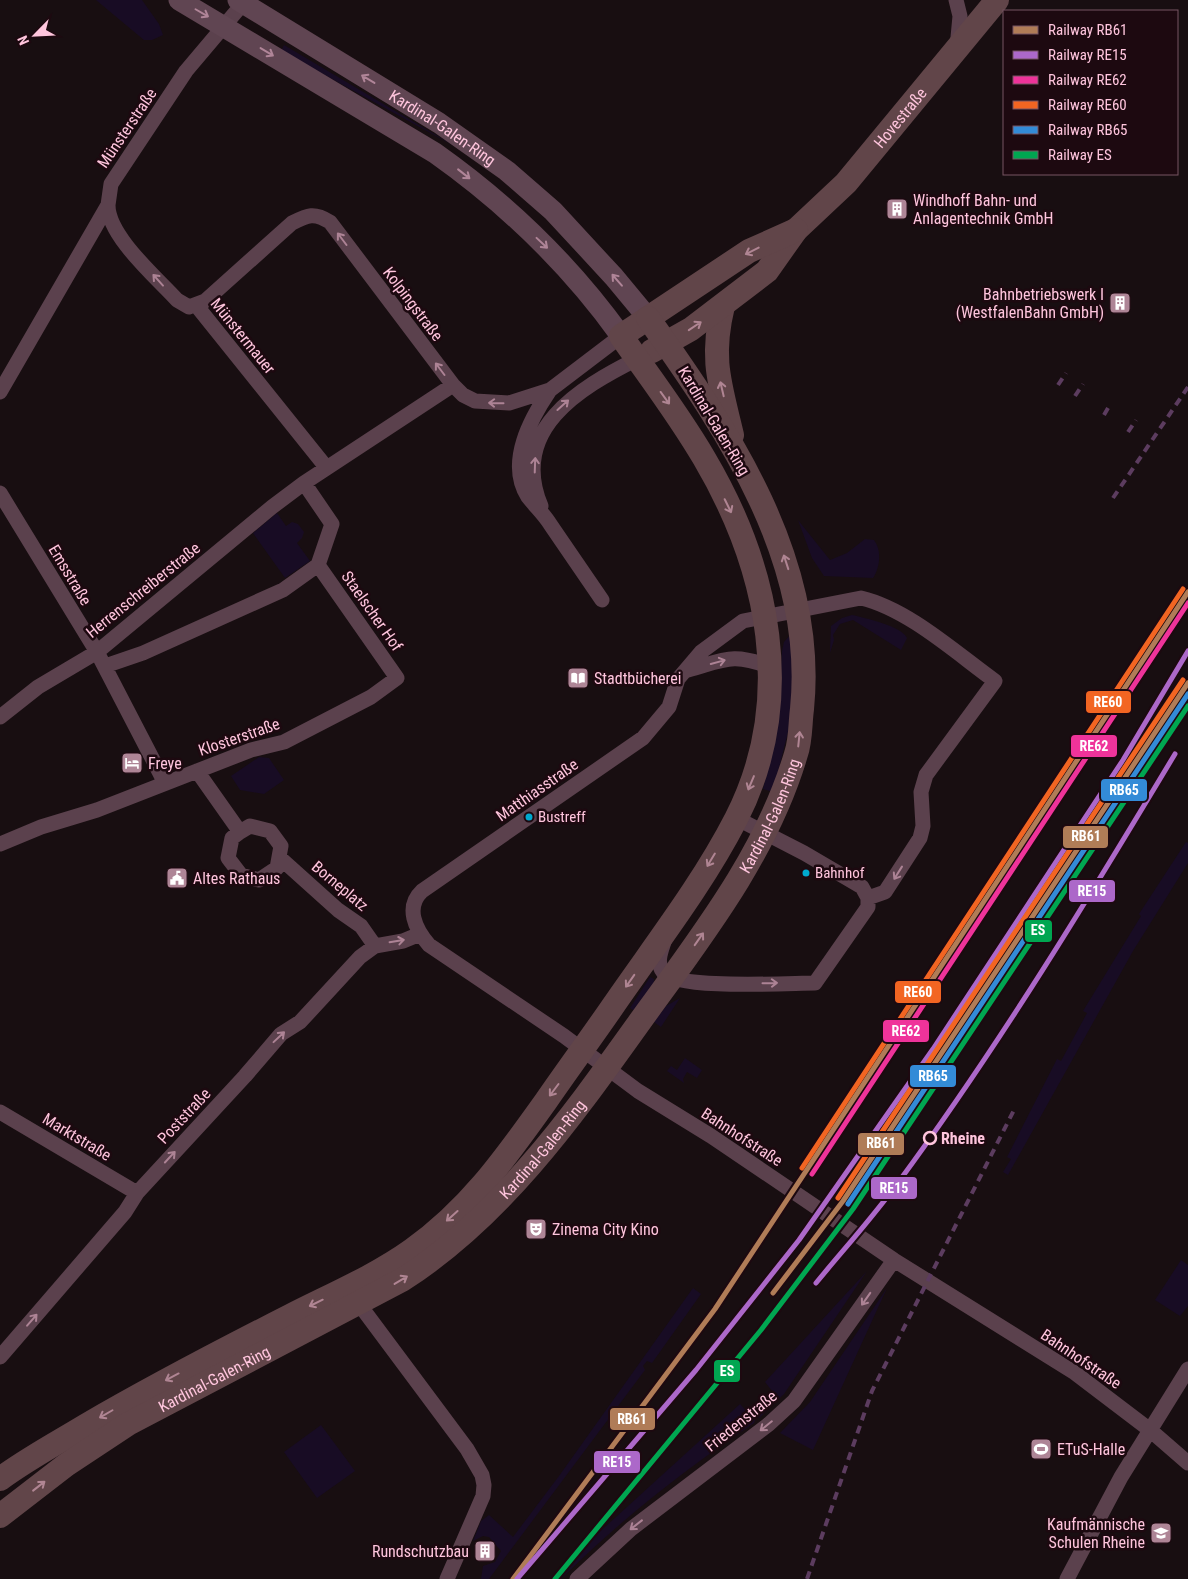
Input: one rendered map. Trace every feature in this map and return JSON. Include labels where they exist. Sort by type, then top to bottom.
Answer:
[{"type":"main road","name":"Kardinal-Galen-Ring","points":[[0,1480],[148,1390],[364,1279],[417,1247],[472,1198],[493,1175],[583,1051],[694,889],[736,818],[760,762],[768,726],[770,667],[765,616],[756,572],[744,541],[706,462],[677,414],[595,300],[550,250],[506,210],[435,153],[179,0]]},
{"type":"main road","name":"Hovestraße","points":[[637,359],[666,344],[723,306],[767,271],[796,230],[846,183],[997,0]]},
{"type":"main road","name":"Kardinal-Galen-Ring","points":[[0,1516],[66,1465],[128,1424],[305,1329],[359,1304],[429,1262],[474,1225],[513,1185],[607,1068],[730,895],[765,833],[797,752],[804,691],[803,649],[798,609],[787,564],[773,528],[737,453],[648,318],[614,277],[553,211],[507,171],[440,122],[242,1]]},
{"type":"main road","name":"Hovestraße","points":[[621,336],[749,251],[796,230]]},
{"type":"main road","points":[[723,306],[717,332],[716,365],[737,453]]},
{"type":"street","points":[[956,0],[960,16],[957,48]]},
{"type":"street","name":"Münsterstraße","points":[[0,392],[61,274],[108,205],[111,184],[186,71],[225,27],[242,1]]},
{"type":"street","name":"Münstermauer","points":[[108,205],[108,215],[117,234],[177,300],[189,306],[196,305],[326,467]]},
{"type":"street","name":"Kolpingstraße","points":[[196,305],[205,301],[292,224],[308,216],[319,215],[330,222],[453,385],[463,395],[475,401],[495,404],[509,403],[550,390],[621,336]]},
{"type":"street","points":[[546,518],[536,493],[534,463],[537,446],[545,427],[556,412],[572,398],[602,376],[637,359]]},
{"type":"street","name":"Herrenschreiberstraße","points":[[0,717],[38,687],[97,652],[272,507],[304,483],[453,385]]},
{"type":"street","points":[[550,390],[527,428],[522,448],[521,468],[523,485],[528,496],[546,518],[602,600]]},
{"type":"street","points":[[105,666],[143,653],[283,590],[318,564],[332,524],[304,483]]},
{"type":"street","name":"Emsstraße","points":[[0,493],[105,666],[165,783]]},
{"type":"street","name":"Staelscher Hof","points":[[318,564],[397,678]]},
{"type":"street","name":"Matthiasstraße","points":[[420,934],[412,907],[415,898],[643,738],[669,707],[678,679],[688,670],[701,652],[748,619],[861,598],[875,601],[921,627],[995,681],[926,775],[921,792],[923,826],[920,838],[886,892],[868,898]]},
{"type":"street","points":[[688,670],[733,658],[748,658],[770,667]]},
{"type":"street","name":"Klosterstraße","points":[[0,844],[41,827],[97,810],[251,750],[284,742],[371,696],[397,678]]},
{"type":"street","points":[[196,770],[240,832]]},
{"type":"street","points":[[668,927],[660,957],[663,972],[672,978],[722,984],[815,983],[868,906],[868,898],[862,887],[736,818]]},
{"type":"street","points":[[250,826],[270,830],[281,846],[279,857],[277,868],[259,880],[241,875],[228,858],[232,838],[250,826]]},
{"type":"street","name":"Borneplatz","points":[[279,857],[338,910],[361,926],[375,946]]},
{"type":"street","name":"Poststraße","points":[[0,1357],[125,1212],[137,1193],[240,1082],[281,1034],[300,1022],[360,957],[375,946],[403,941],[420,934]]},
{"type":"street","name":"Bahnhofstraße","points":[[420,934],[429,945],[607,1068],[894,1260],[1076,1373],[1150,1430],[1188,1463]]},
{"type":"street","name":"Marktstraße","points":[[0,1112],[137,1193]]},
{"type":"street","name":"Friedenstraße","points":[[577,1579],[631,1529],[769,1424],[794,1401],[894,1260]]},
{"type":"street","points":[[359,1304],[467,1449],[482,1475],[484,1485],[483,1496],[447,1579]]},
{"type":"street","points":[[1067,1579],[1121,1477],[1188,1369]]},
{"type":"shaded area","points":[[96,0],[142,0],[159,24],[163,35],[152,40],[144,40]]},
{"type":"shaded area","points":[[284,45],[456,147],[281,51]]},
{"type":"shaded area","points":[[277,513],[286,526],[292,522],[298,524],[304,532],[302,538],[297,543],[310,561],[285,578],[253,533]]},
{"type":"shaded area","points":[[798,520],[830,560],[847,553],[865,539],[874,540],[877,544],[879,559],[873,578],[824,576],[812,558]]},
{"type":"shaded area","points":[[852,615],[891,626],[904,634],[907,638],[901,650],[853,620],[840,624],[833,635],[834,640],[830,653],[831,626],[842,618]]},
{"type":"shaded area","points":[[792,635],[793,712],[773,792],[763,789],[777,729],[782,651],[784,642]]},
{"type":"shaded area","points":[[259,757],[269,758],[284,780],[264,794],[240,790],[231,776]]},
{"type":"shaded area","points":[[1186,842],[1188,843],[1188,863],[1133,951],[1008,1175],[1003,1172],[1011,1159],[1007,1157],[1057,1059],[1061,1061],[1087,1013],[1083,1011],[1141,916],[1139,914]]},
{"type":"shaded area","points":[[650,977],[654,979],[654,989],[636,1012],[630,1008]]},
{"type":"shaded area","points":[[680,998],[661,1027],[654,1022],[666,1006]]},
{"type":"shaded area","points":[[685,1058],[702,1070],[697,1078],[687,1072],[683,1079],[684,1083],[667,1071],[671,1066],[677,1070]]},
{"type":"shaded area","points":[[1181,1260],[1188,1265],[1188,1306],[1180,1316],[1155,1300]]},
{"type":"shaded area","points":[[867,1271],[784,1394],[759,1418],[756,1415],[776,1396],[765,1382]]},
{"type":"shaded area","points":[[693,1288],[701,1294],[652,1363],[647,1361],[643,1366],[645,1370],[489,1579],[481,1579],[483,1566],[495,1562],[501,1551],[489,1537],[483,1536],[473,1541],[481,1521],[489,1515],[513,1537],[559,1476]]},
{"type":"shaded area","points":[[887,1288],[813,1450],[780,1433],[810,1402]]},
{"type":"shaded area","points":[[740,1404],[755,1420],[754,1423],[653,1496],[561,1579],[551,1579],[581,1547]]},
{"type":"shaded area","points":[[321,1425],[355,1471],[317,1498],[284,1452]]},
{"type":"railway","points":[[1058,385],[1066,373]]},
{"type":"railway","points":[[1075,396],[1083,384]]},
{"type":"railway","points":[[1113,498],[1188,387]]},
{"type":"railway","points":[[1104,415],[1111,403]]},
{"type":"railway","points":[[1128,432],[1136,420]]},
{"type":"railway","points":[[807,1579],[872,1391],[1015,1108]]},
{"type":"rail line","name":"RE60","points":[[802,1168],[1183,589]]},
{"type":"rail line","name":"RB61","points":[[513,1579],[715,1309],[1188,592]]},
{"type":"rail line","name":"RE62","points":[[812,1174],[1188,603]]},
{"type":"rail line","name":"RE15","points":[[517,1579],[696,1370],[799,1240],[933,1049],[1123,760],[1188,651]]},
{"type":"rail line","name":"RE60","points":[[838,1198],[1183,680]]},
{"type":"rail line","name":"RB61","points":[[773,1293],[843,1201],[1188,683]]},
{"type":"rail line","name":"RB65","points":[[848,1204],[1188,694]]},
{"type":"rail line","name":"ES","points":[[555,1579],[761,1330],[853,1209],[1188,706]]},
{"type":"rail line","name":"RE15","points":[[816,1283],[890,1193],[973,1076],[1076,917],[1175,754]]},
{"type":"place","name":"Windhoff Bahn- und Anlagentechnik GmbH","points":[[897,209]]},
{"type":"place","name":"Bahnbetriebswerk I (WestfalenBahn GmbH)","points":[[1120,303]]},
{"type":"place","name":"Stadtbücherei","points":[[578,678]]},
{"type":"place","name":"Freye","points":[[132,763]]},
{"type":"place","name":"Bustreff","points":[[529,817]]},
{"type":"place","name":"Bahnhof","points":[[806,873]]},
{"type":"place","name":"Altes Rathaus","points":[[177,878]]},
{"type":"place","name":"Rheine","points":[[930,1138]]},
{"type":"place","name":"Zinema City Kino","points":[[536,1229]]},
{"type":"place","name":"ETuS-Halle","points":[[1041,1449]]},
{"type":"place","name":"Kaufmännische Schulen Rheine","points":[[1161,1533]]},
{"type":"place","name":"Rundschutzbau","points":[[485,1551]]}]
